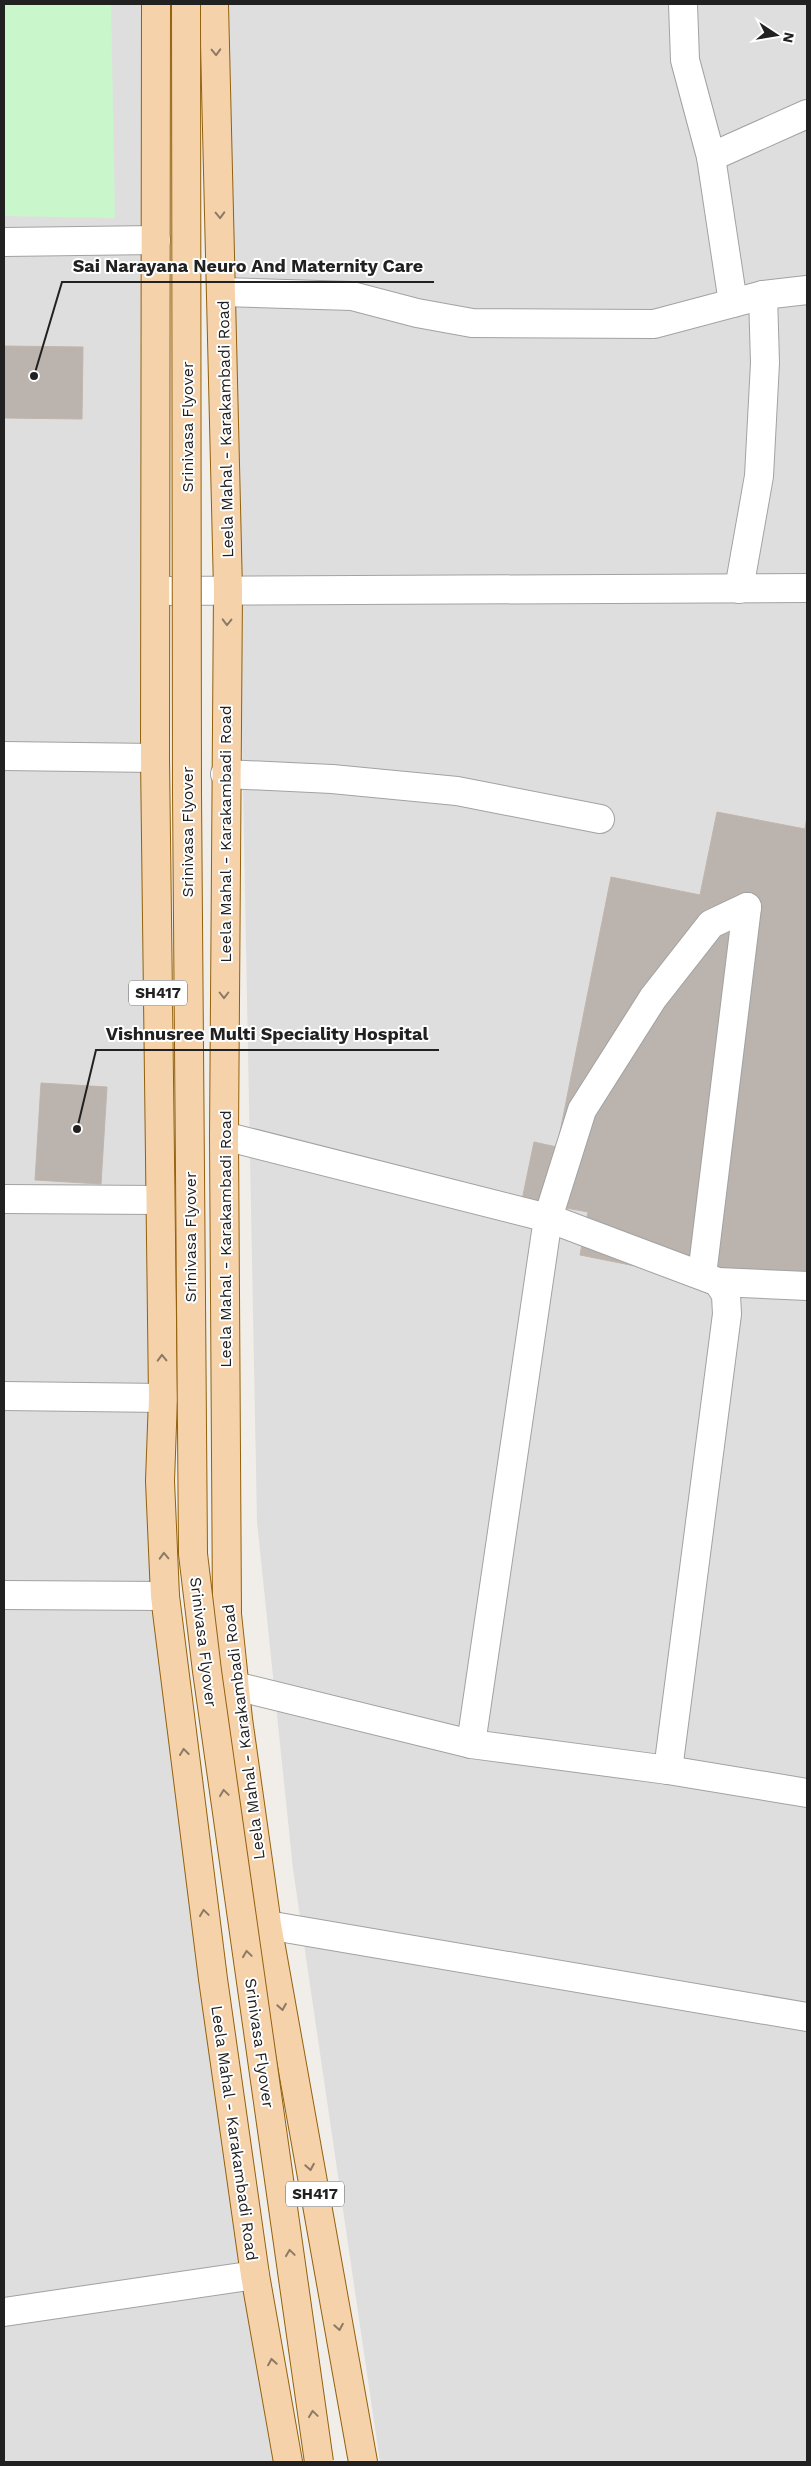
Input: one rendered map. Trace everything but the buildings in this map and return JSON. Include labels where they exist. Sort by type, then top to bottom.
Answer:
[{"type":"main road","name":"Leela Mahal - Karakambadi Road","points":[[156,4],[155,758],[162,1398],[160,1481],[165,1596],[202,1903],[256,2274],[288,2462]]},
{"type":"main road","name":"Srinivasa Flyover","points":[[186,4],[187,802],[193,1554],[207,1671],[319,2462]]},
{"type":"main road","name":"Leela Mahal - Karakambadi Road","points":[[214,4],[228,590],[225,774],[224,1136],[227,1614],[267,1925],[363,2462]]},
{"type":"street","points":[[684,4],[685,60],[711,157],[733,303]]},
{"type":"street","points":[[711,157],[807,114]]},
{"type":"street","points":[[4,242],[156,240]]},
{"type":"street","points":[[222,292],[352,296],[417,314],[472,323],[654,324],[762,295],[807,290]]},
{"type":"street","points":[[739,589],[759,476],[765,364],[762,295]]},
{"type":"street","points":[[156,591],[807,588]]},
{"type":"street","points":[[4,756],[155,758]]},
{"type":"street","points":[[225,774],[332,779],[457,792],[600,819]]},
{"type":"street","points":[[471,1744],[548,1218],[582,1110],[653,998],[711,924],[748,907],[710,1279]]},
{"type":"street","points":[[224,1136],[548,1218],[710,1279],[807,1286]]},
{"type":"street","points":[[4,1199],[160,1200]]},
{"type":"street","points":[[668,1770],[727,1314],[726,1295],[710,1279]]},
{"type":"street","points":[[4,1396],[162,1398]]},
{"type":"street","points":[[4,1595],[165,1596]]},
{"type":"street","points":[[235,1686],[471,1744],[668,1770],[807,1792]]},
{"type":"street","points":[[267,1925],[807,2017]]},
{"type":"street","points":[[4,2312],[256,2274]]},
{"type":"shaded area","points":[[4,4],[145,4],[158,1589],[275,2462],[4,2462]]},
{"type":"shaded area","points":[[228,4],[807,4],[807,2462],[380,2462],[293,1869],[257,1522]]},
{"type":"green space","points":[[4,4],[111,4],[115,218],[4,216]]},
{"type":"place","name":"Sai Narayana Neuro And Maternity Care","points":[[34,376]]},
{"type":"place","name":"Vishnusree Multi Speciality Hospital","points":[[77,1129]]}]
